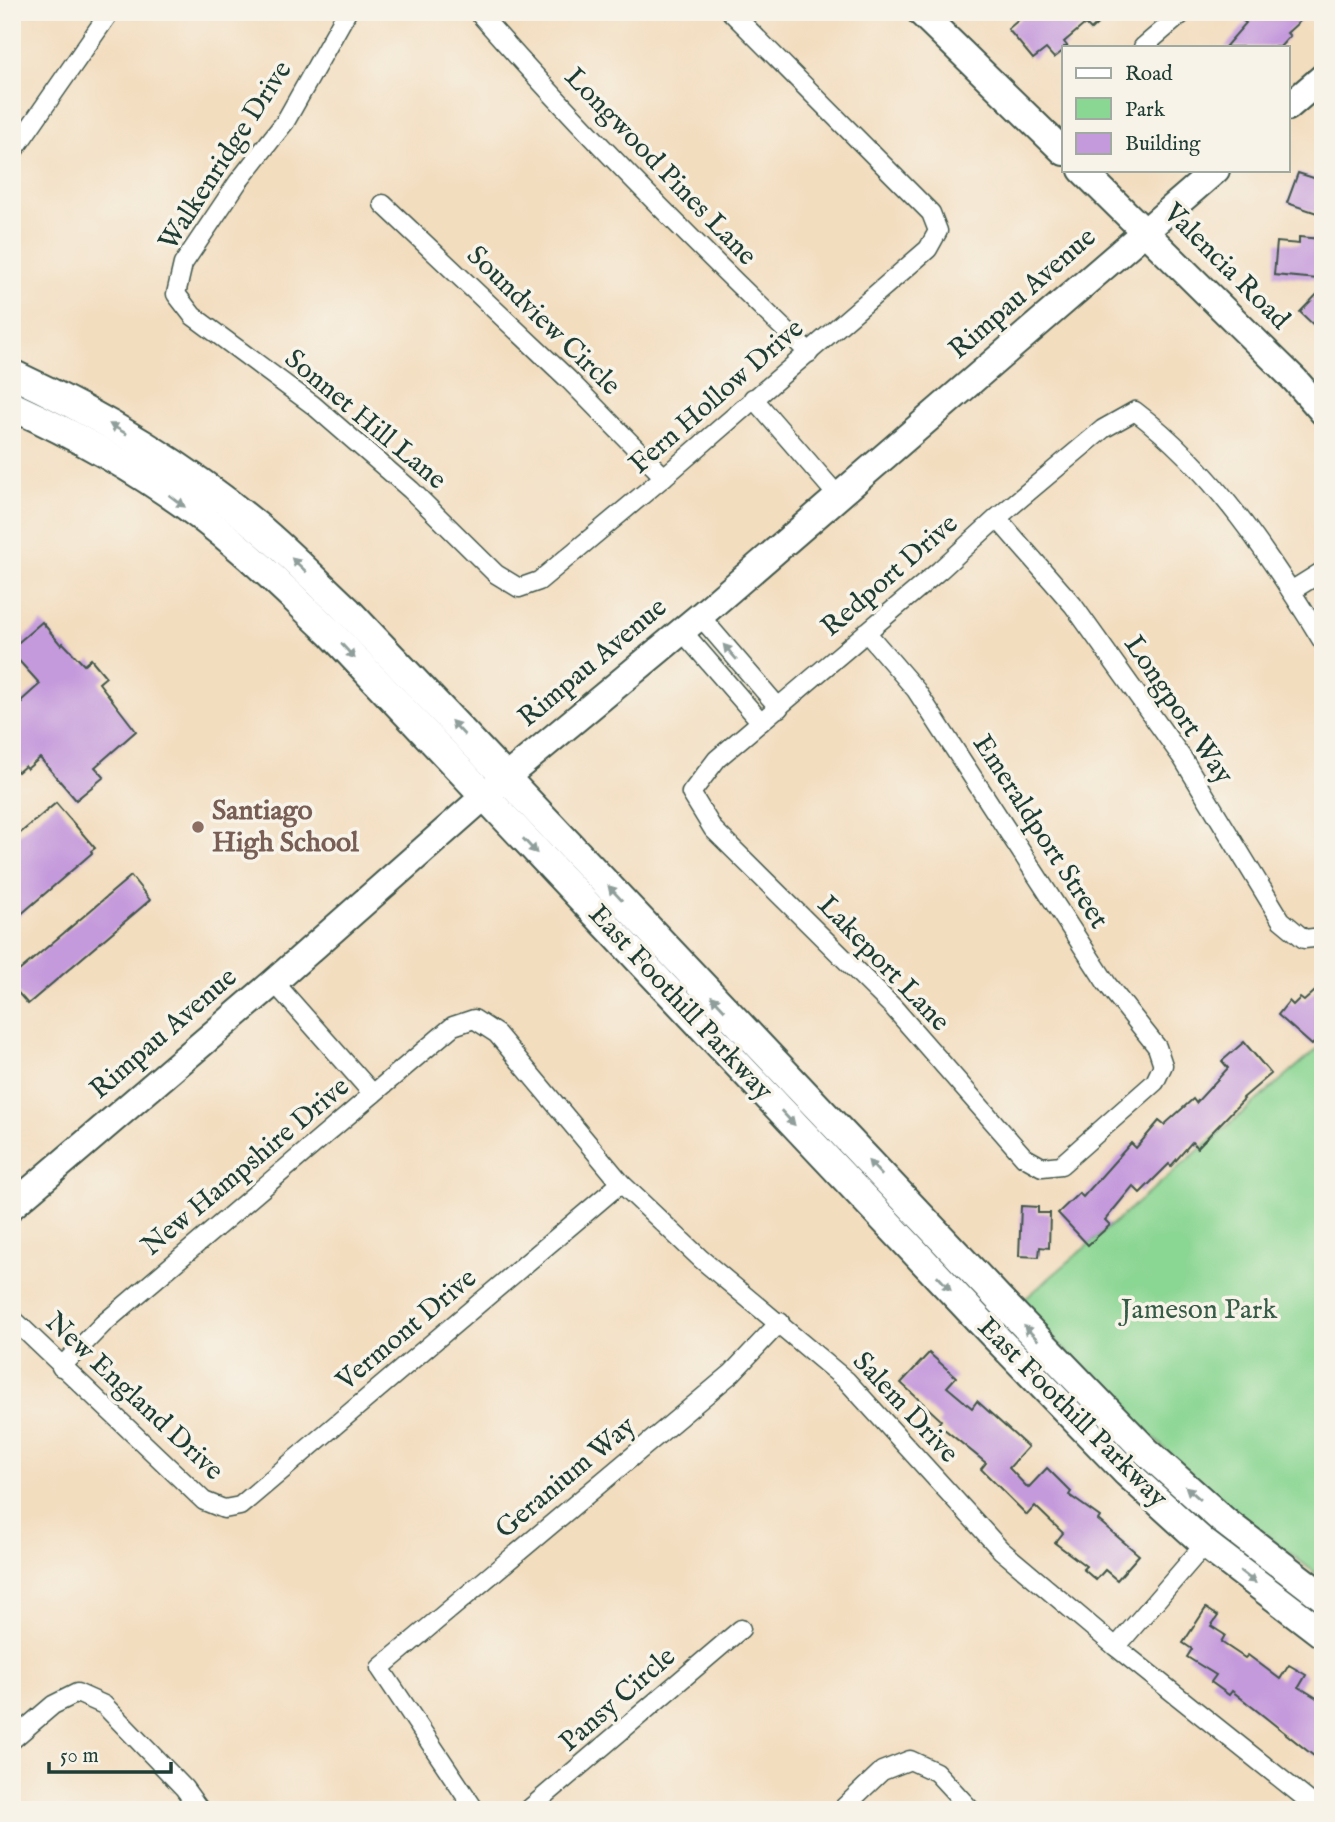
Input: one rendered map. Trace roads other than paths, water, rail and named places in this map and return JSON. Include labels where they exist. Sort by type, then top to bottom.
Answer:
[{"type":"main road","points":[[920,12],[1062,150]]},
{"type":"main road","points":[[1290,105],[1323,77]]},
{"type":"main road","name":"Valencia Road","points":[[1084,172],[1146,230],[1295,380],[1323,412]]},
{"type":"main road","name":"Rimpau Avenue","points":[[12,1206],[274,982],[484,796],[691,623],[1214,172]]},
{"type":"main road","name":"East Foothill Parkway","points":[[12,374],[49,391],[176,465],[258,527],[348,611],[1147,1452],[1224,1521],[1323,1597]]},
{"type":"main road","name":"East Foothill Parkway","points":[[12,406],[103,452],[164,491],[242,550],[330,632],[1118,1463],[1205,1544],[1323,1634]]},
{"type":"street","points":[[12,153],[110,12]]},
{"type":"street","name":"Walkenridge Drive","points":[[176,295],[183,264],[238,182],[285,122],[347,12]]},
{"type":"street","name":"Longwood Pines Lane","points":[[478,12],[533,75],[682,228],[810,353]]},
{"type":"street","name":"Fern Hollow Drive","points":[[519,588],[539,581],[664,477],[753,398],[810,353],[928,249],[938,231],[931,213],[731,12]]},
{"type":"street","points":[[1144,46],[1184,12]]},
{"type":"street","name":"Soundview Circle","points":[[383,204],[569,380],[664,477]]},
{"type":"street","name":"Sonnet Hill Lane","points":[[176,295],[193,316],[313,405],[411,490],[496,574],[519,588]]},
{"type":"street","points":[[753,398],[837,495]]},
{"type":"street","name":"Redport Drive","points":[[691,793],[717,760],[997,518],[1103,429],[1135,411],[1162,431],[1235,510],[1291,591]]},
{"type":"street","name":"Longport Way","points":[[997,518],[1073,605],[1183,759],[1280,920],[1304,939],[1323,937]]},
{"type":"street","points":[[1323,571],[1291,591],[1323,642]]},
{"type":"street","points":[[691,623],[779,708]]},
{"type":"street","points":[[691,623],[761,722]]},
{"type":"street","name":"Emeraldport Street","points":[[866,632],[916,690],[1107,984],[1157,1047],[1163,1065],[1155,1082],[1061,1164],[1042,1167]]},
{"type":"street","name":"Lakeport Lane","points":[[691,793],[713,829],[893,1007],[1024,1157],[1042,1167]]},
{"type":"street","points":[[274,982],[373,1094]]},
{"type":"street","name":"New Hampshire Drive","points":[[61,1367],[103,1324],[453,1026],[474,1019]]},
{"type":"street","name":"Salem Drive","points":[[474,1019],[497,1034],[621,1183],[701,1259],[780,1322],[847,1381],[1001,1550],[1312,1807]]},
{"type":"street","name":"Vermont Drive","points":[[224,1509],[240,1506],[621,1183]]},
{"type":"street","name":"New England Drive","points":[[12,1318],[204,1501],[224,1509]]},
{"type":"street","name":"Geranium Way","points":[[475,1810],[380,1668],[732,1373],[780,1322]]},
{"type":"street","points":[[1116,1647],[1205,1544]]},
{"type":"street","name":"Pansy Circle","points":[[528,1810],[741,1629]]},
{"type":"street","points":[[12,1740],[53,1705],[77,1693],[104,1704],[184,1788],[200,1810]]},
{"type":"street","points":[[841,1810],[882,1771],[910,1760],[936,1772],[971,1810]]},
{"type":"place","name":"Santiago High School","points":[[198,827]]},
{"type":"park label","name":"Jameson Park","points":[[1199,1310]]}]
